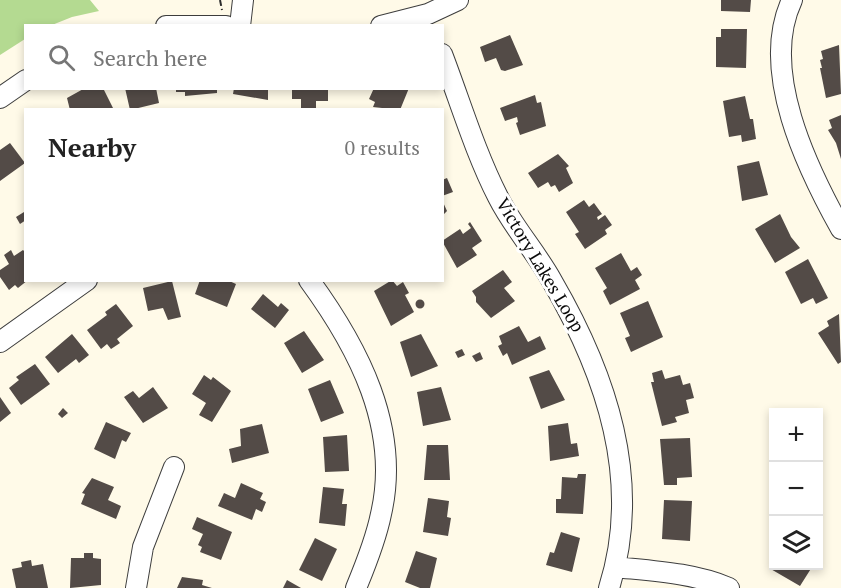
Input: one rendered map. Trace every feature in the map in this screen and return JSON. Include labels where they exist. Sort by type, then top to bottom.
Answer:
[{"type":"street","points":[[240,24],[243,0]]},
{"type":"street","points":[[388,24],[428,13],[458,0]]},
{"type":"street","points":[[792,0],[782,38],[783,83],[799,145],[841,229]]},
{"type":"street","name":"Victory Lakes Loop","points":[[444,59],[499,199],[551,279],[584,338],[604,389],[618,447],[622,497],[615,567],[609,588]]},
{"type":"street","points":[[0,98],[24,81]]},
{"type":"street","points":[[0,342],[84,282]]},
{"type":"street","points":[[310,282],[354,348],[371,384],[382,432],[386,468],[382,513],[356,588]]},
{"type":"street","points":[[136,588],[143,547],[174,467]]},
{"type":"street","points":[[615,567],[669,573],[715,582],[729,588]]},
{"type":"green space","points":[[0,0],[90,0],[99,11],[72,17],[54,24],[24,24],[24,40],[0,55]]},
{"type":"building","points":[[721,0],[751,0],[750,12],[721,11]]},
{"type":"building","points":[[721,29],[747,29],[746,68],[716,67],[716,37],[721,37]]},
{"type":"building","points":[[510,35],[523,65],[505,71],[501,70],[496,58],[485,62],[480,47]]},
{"type":"building","points":[[839,45],[841,94],[826,98],[820,68],[822,68],[820,60],[823,59],[821,51]]},
{"type":"building","points":[[81,90],[104,90],[113,108],[70,108],[67,98]]},
{"type":"building","points":[[125,90],[156,90],[159,103],[130,108]]},
{"type":"building","points":[[176,90],[217,90],[217,93],[185,96],[185,92],[176,92]]},
{"type":"building","points":[[234,90],[268,90],[268,100],[233,94]]},
{"type":"building","points":[[292,90],[328,90],[328,101],[316,101],[316,108],[301,108],[301,99],[292,99]]},
{"type":"building","points":[[373,90],[408,90],[401,108],[373,107],[375,102],[369,99]]},
{"type":"building","points":[[535,95],[537,103],[541,102],[546,126],[520,135],[516,123],[518,122],[517,117],[505,121],[500,108]]},
{"type":"building","points":[[745,96],[750,119],[753,119],[756,139],[742,142],[741,135],[729,137],[723,101]]},
{"type":"building","points":[[841,115],[841,159],[836,143],[828,130],[832,128],[829,120]]},
{"type":"building","points":[[10,143],[24,164],[0,181],[0,150]]},
{"type":"building","points":[[558,154],[569,166],[566,168],[573,183],[559,192],[555,185],[551,187],[548,182],[538,188],[528,173]]},
{"type":"building","points":[[759,161],[768,195],[742,201],[737,166]]},
{"type":"building","points":[[447,178],[453,192],[444,195],[444,179]]},
{"type":"building","points":[[584,200],[589,207],[594,203],[602,214],[597,217],[598,220],[605,215],[612,225],[605,230],[607,234],[585,249],[575,234],[579,232],[566,212]]},
{"type":"building","points":[[24,212],[24,221],[20,224],[16,217]]},
{"type":"building","points":[[780,214],[791,237],[800,248],[775,263],[755,229]]},
{"type":"building","points":[[470,222],[482,241],[472,248],[477,255],[457,268],[444,245],[444,240],[460,229],[463,234],[471,228],[468,224]]},
{"type":"building","points":[[11,250],[14,256],[24,251],[26,282],[18,288],[15,285],[9,290],[0,277],[0,270],[9,264],[4,255]]},
{"type":"building","points":[[621,253],[631,271],[637,267],[642,275],[635,280],[640,289],[610,305],[603,291],[607,288],[595,268]]},
{"type":"building","points":[[808,259],[828,298],[816,304],[813,298],[801,304],[785,272]]},
{"type":"building","points":[[503,270],[512,282],[504,288],[515,301],[491,318],[476,302],[472,291]]},
{"type":"building","points":[[172,282],[181,317],[168,320],[163,308],[148,311],[143,288]]},
{"type":"building","points":[[199,282],[236,284],[227,307],[195,294]]},
{"type":"building","points":[[389,282],[394,282],[397,286],[403,282],[409,293],[405,295],[414,312],[391,326],[374,291]]},
{"type":"building","points":[[263,294],[278,307],[281,303],[289,310],[275,328],[251,309]]},
{"type":"building","points":[[420,300],[424,304],[420,308],[416,304]]},
{"type":"building","points":[[648,301],[663,337],[631,352],[625,338],[630,336],[620,313]]},
{"type":"building","points":[[116,304],[133,326],[117,339],[120,343],[111,349],[107,344],[101,349],[87,330],[107,315],[105,312]]},
{"type":"building","points":[[839,314],[841,362],[838,364],[818,333],[829,326],[827,321]]},
{"type":"building","points":[[519,326],[528,342],[540,336],[546,349],[512,365],[507,353],[503,356],[498,346],[502,344],[499,336]]},
{"type":"building","points":[[304,331],[324,360],[302,373],[284,343]]},
{"type":"building","points":[[72,334],[89,355],[79,363],[76,359],[58,373],[45,357]]},
{"type":"building","points":[[421,334],[438,366],[411,377],[400,342]]},
{"type":"building","points":[[462,349],[465,355],[458,358],[455,352]]},
{"type":"building","points":[[480,352],[483,359],[476,362],[472,356]]},
{"type":"building","points":[[35,364],[50,384],[21,405],[9,388],[19,380],[16,377]]},
{"type":"building","points":[[549,370],[565,400],[541,409],[529,377]]},
{"type":"building","points":[[662,370],[665,379],[680,375],[683,385],[690,383],[694,398],[686,400],[689,413],[675,417],[677,422],[662,426],[651,382],[654,382],[652,373]]},
{"type":"building","points":[[204,375],[211,380],[213,377],[231,391],[212,422],[199,415],[206,403],[192,394]]},
{"type":"building","points":[[330,380],[344,413],[321,422],[308,389]]},
{"type":"building","points":[[153,387],[168,408],[143,423],[124,397],[133,391],[139,398]]},
{"type":"building","points":[[441,387],[451,420],[423,426],[417,392]]},
{"type":"building","points":[[0,397],[11,413],[0,422]]},
{"type":"building","points":[[63,408],[68,413],[62,418],[58,414]]},
{"type":"building","points":[[106,422],[131,433],[126,442],[122,440],[115,459],[94,449]]},
{"type":"building","points":[[568,423],[571,444],[577,443],[579,456],[550,461],[548,426]]},
{"type":"building","points":[[262,424],[269,453],[232,463],[229,449],[241,446],[240,429]]},
{"type":"building","points":[[347,435],[349,471],[325,472],[323,437]]},
{"type":"building","points":[[690,438],[692,477],[677,478],[677,485],[664,485],[660,439]]},
{"type":"building","points":[[427,445],[448,445],[450,480],[424,480]]},
{"type":"building","points":[[578,474],[586,474],[583,514],[556,513],[556,499],[561,499],[562,477],[577,478]]},
{"type":"building","points":[[92,478],[114,487],[108,500],[121,506],[116,519],[81,504],[85,494],[82,493]]},
{"type":"building","points":[[241,483],[263,493],[260,499],[266,502],[262,512],[256,509],[252,520],[218,506],[224,493],[235,498]]},
{"type":"building","points":[[323,487],[344,489],[342,504],[347,504],[345,526],[319,523]]},
{"type":"building","points":[[428,498],[449,501],[447,517],[451,518],[448,536],[423,532]]},
{"type":"building","points":[[664,500],[692,501],[690,541],[662,539]]},
{"type":"building","points":[[197,517],[232,532],[221,560],[200,552],[202,547],[198,545],[203,534],[192,529]]},
{"type":"building","points":[[561,532],[580,538],[572,572],[546,565],[550,552],[554,553]]},
{"type":"building","points":[[315,538],[337,549],[322,581],[299,570]]},
{"type":"building","points":[[416,551],[437,558],[430,588],[420,588],[405,582]]},
{"type":"building","points":[[84,553],[93,553],[93,558],[101,559],[101,585],[70,588],[71,558],[84,558]]},
{"type":"building","points":[[31,560],[32,566],[43,564],[48,588],[16,588],[12,569],[22,567],[21,562]]},
{"type":"building","points":[[772,570],[810,570],[800,586]]},
{"type":"building","points":[[182,577],[203,580],[202,585],[212,588],[177,588]]},
{"type":"building","points":[[287,580],[301,588],[283,588]]}]
